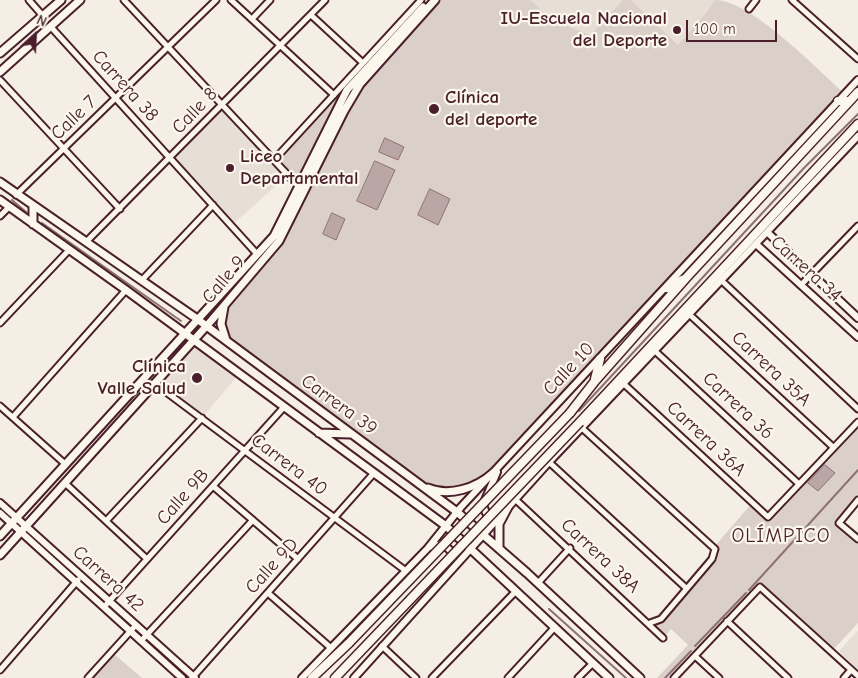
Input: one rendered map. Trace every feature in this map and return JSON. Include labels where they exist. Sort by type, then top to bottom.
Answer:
[{"type":"main road","points":[[0,53],[60,0]]},
{"type":"main road","name":"Calle 9","points":[[0,536],[278,230],[340,101],[355,80],[429,0]]},
{"type":"main road","name":"Calle 9","points":[[0,555],[206,327],[284,234],[335,128],[360,84],[435,0]]},
{"type":"main road","points":[[0,72],[77,2]]},
{"type":"main road","points":[[14,41],[37,38]]},
{"type":"main road","name":"Calle 10","points":[[312,678],[316,669],[349,643],[570,413],[595,381],[686,278],[858,92]]},
{"type":"main road","points":[[839,112],[838,101],[849,101]]},
{"type":"main road","points":[[335,678],[581,425],[595,406],[858,124]]},
{"type":"main road","points":[[326,131],[335,128]]},
{"type":"main road","name":"Carrera 39","points":[[0,182],[16,195],[198,320],[457,512],[499,548],[640,678]]},
{"type":"main road","name":"Carrera 39","points":[[0,200],[185,333],[446,526],[609,678]]},
{"type":"main road","points":[[33,206],[34,224]]},
{"type":"main road","points":[[667,288],[686,278]]},
{"type":"main road","points":[[224,305],[221,324],[227,343]]},
{"type":"main road","points":[[595,381],[600,359]]},
{"type":"main road","points":[[602,399],[622,387]]},
{"type":"main road","points":[[588,422],[595,406]]},
{"type":"main road","points":[[320,433],[351,434]]},
{"type":"main road","points":[[420,486],[433,490],[455,491],[475,485],[493,473]]},
{"type":"main road","points":[[499,548],[500,524],[508,507]]},
{"type":"main road","points":[[467,521],[474,536],[471,548]]},
{"type":"street","points":[[29,0],[43,16]]},
{"type":"street","points":[[124,0],[299,187]]},
{"type":"street","name":"Calle 7","points":[[16,195],[216,0]]},
{"type":"street","points":[[231,0],[334,95]]},
{"type":"street","points":[[252,19],[270,0]]},
{"type":"street","name":"Calle 8","points":[[86,242],[325,0]]},
{"type":"street","points":[[274,160],[421,0]]},
{"type":"street","points":[[749,9],[756,0]]},
{"type":"street","points":[[792,0],[858,59]]},
{"type":"street","points":[[310,15],[363,63]]},
{"type":"street","name":"Carrera 38","points":[[51,27],[257,254]]},
{"type":"street","points":[[0,80],[120,209]]},
{"type":"street","name":"Calle 10","points":[[302,678],[316,669],[331,648],[428,548],[457,512],[667,288],[858,80]]},
{"type":"street","points":[[354,678],[581,425],[588,422],[767,232],[855,145],[858,136]]},
{"type":"street","points":[[142,280],[213,205]]},
{"type":"street","points":[[0,216],[9,206]]},
{"type":"street","points":[[802,285],[858,226]]},
{"type":"street","name":"Carrera 34","points":[[767,232],[858,318]]},
{"type":"street","name":"Carrera 34","points":[[756,244],[858,337]]},
{"type":"street","points":[[0,323],[69,250]]},
{"type":"street","points":[[722,281],[858,409]]},
{"type":"street","points":[[13,418],[126,290]]},
{"type":"street","name":"Carrera 35A","points":[[689,314],[833,447]]},
{"type":"street","name":"Carrera 36","points":[[655,351],[799,484]]},
{"type":"street","name":"Carrera 40","points":[[154,383],[406,570]]},
{"type":"street","name":"Carrera 36A","points":[[622,387],[768,517],[799,484]]},
{"type":"street","points":[[0,406],[64,464]]},
{"type":"street","name":"Calle 9B","points":[[104,607],[284,407]]},
{"type":"street","points":[[106,521],[202,418]]},
{"type":"street","points":[[799,484],[858,422]]},
{"type":"street","points":[[581,425],[635,478],[714,547],[716,552],[712,560],[661,619],[650,623]]},
{"type":"street","points":[[549,462],[686,588]]},
{"type":"street","points":[[500,466],[482,505],[489,514],[502,513]]},
{"type":"street","name":"Calle 9D","points":[[194,678],[374,473]]},
{"type":"street","points":[[65,483],[147,559]]},
{"type":"street","points":[[213,486],[298,559]]},
{"type":"street","name":"Carrera 38A","points":[[515,499],[650,623],[663,638]]},
{"type":"street","points":[[858,500],[839,523],[858,540]]},
{"type":"street","name":"Carrera 42","points":[[0,503],[14,521],[81,576],[194,678]]},
{"type":"street","name":"Carrera 42","points":[[0,513],[14,521]]},
{"type":"street","points":[[141,641],[253,520]]},
{"type":"street","name":"Carrera 42","points":[[23,529],[76,582],[182,678]]},
{"type":"street","points":[[428,548],[437,544],[448,547],[454,557],[450,571]]},
{"type":"street","points":[[538,584],[570,548]]},
{"type":"street","points":[[0,670],[81,576]]},
{"type":"street","points":[[674,678],[757,589],[762,588],[858,676]]},
{"type":"street","points":[[432,678],[516,591]]},
{"type":"street","points":[[268,593],[331,648]]},
{"type":"street","points":[[727,621],[788,678]]},
{"type":"street","points":[[88,678],[136,625]]},
{"type":"street","points":[[508,678],[554,627]]},
{"type":"street","points":[[382,646],[416,678]]},
{"type":"street","points":[[695,656],[719,678]]},
{"type":"street","points":[[578,678],[593,663]]},
{"type":"street","points":[[844,678],[851,670]]},
{"type":"shaded area","points":[[435,0],[531,0],[551,19],[590,35],[623,0],[631,0],[678,45],[715,0],[730,3],[765,23],[845,94],[493,473],[475,485],[433,490],[227,343],[221,314],[275,245],[348,102]]},
{"type":"shaded area","name":"IU-Escuela Nacional del Deporte","points":[[531,0],[623,0],[590,35],[551,19]]},
{"type":"shaded area","name":"IU-Escuela Nacional del Deporte","points":[[631,0],[715,0],[678,45]]},
{"type":"shaded area","points":[[334,95],[340,101],[299,187],[274,160]]},
{"type":"shaded area","name":"Liceo Departamental","points":[[222,105],[288,175],[231,226],[170,158]]},
{"type":"shaded area","points":[[385,138],[404,147],[398,160],[379,152]]},
{"type":"shaded area","points":[[375,161],[395,170],[377,210],[357,201]]},
{"type":"shaded area","points":[[430,189],[450,199],[438,225],[418,215]]},
{"type":"shaded area","points":[[332,213],[345,219],[336,240],[323,234]]},
{"type":"shaded area","name":"Clínica Valle Salud","points":[[194,340],[239,374],[202,418],[154,383]]},
{"type":"shaded area","points":[[858,422],[858,500],[839,523],[858,539],[858,623],[832,651],[763,588],[674,678],[657,678],[688,645],[671,629],[663,638],[650,623],[656,622],[712,559],[714,547],[753,502],[767,516]]},
{"type":"shaded area","points":[[825,465],[835,473],[818,491],[808,483]]},
{"type":"shaded area","points":[[858,630],[858,670],[839,651]]},
{"type":"shaded area","points":[[114,654],[142,678],[93,678]]},
{"type":"waterway","points":[[579,411],[804,168],[858,114]]},
{"type":"waterway","points":[[12,200],[26,212]]},
{"type":"waterway","points":[[42,223],[181,321]]},
{"type":"waterway","points":[[749,590],[858,470]]},
{"type":"waterway","points":[[695,646],[746,593]]},
{"type":"waterway","points":[[549,609],[626,678]]},
{"type":"waterway","points":[[665,678],[691,651]]},
{"type":"place","name":"IU-Escuela Nacional del Deporte","points":[[677,30]]},
{"type":"place","name":"Clínica del deporte","points":[[434,109]]},
{"type":"place","name":"Liceo Departamental","points":[[230,168]]},
{"type":"place","name":"Clínica Valle Salud","points":[[197,378]]},
{"type":"district","name":"OLÍMPICO","points":[[781,536]]}]
